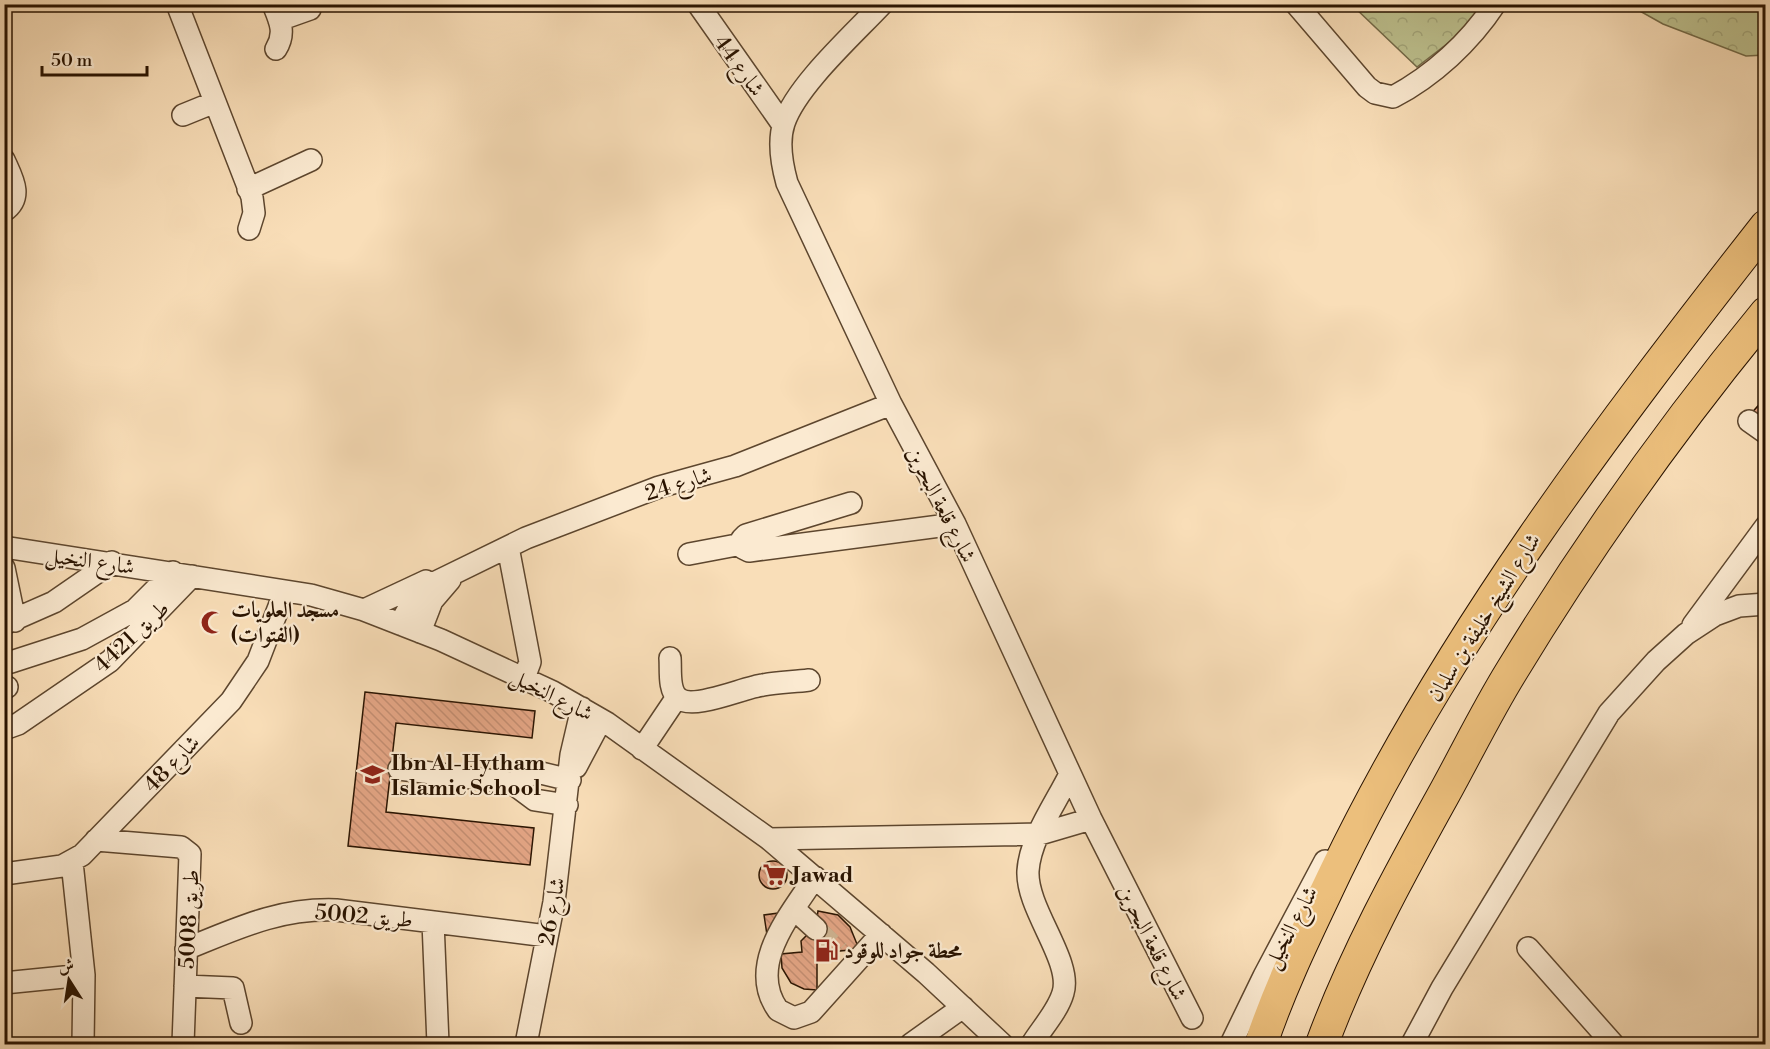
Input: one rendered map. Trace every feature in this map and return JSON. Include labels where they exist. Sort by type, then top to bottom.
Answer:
[{"type":"highway","name":"شارع الشيخ خليفة بن سلمان","points":[[1261,1044],[1277,996],[1362,818],[1463,640],[1530,541],[1640,388],[1766,226]]},
{"type":"highway","points":[[1322,1044],[1334,1012],[1400,873],[1510,674],[1577,567],[1684,417],[1766,313]]},
{"type":"highway","points":[[1342,1044],[1400,873]]},
{"type":"highway","points":[[1255,1044],[1277,996]]},
{"type":"street","points":[[177,4],[248,189],[254,213],[249,229]]},
{"type":"street","name":"شارع 44","points":[[698,4],[783,125]]},
{"type":"street","name":"شارع قلعة البحرين","points":[[882,4],[810,82],[789,110],[783,125],[781,148],[787,183],[891,404],[955,524],[1091,819],[1192,1018]]},
{"type":"street","points":[[1296,4],[1367,87],[1375,93],[1393,97],[1452,55],[1476,30],[1495,4]]},
{"type":"street","points":[[276,49],[282,35],[276,12],[310,9]]},
{"type":"street","points":[[183,115],[215,102]]},
{"type":"street","points":[[4,160],[16,190],[15,199],[4,211]]},
{"type":"street","points":[[248,189],[311,160]]},
{"type":"street","name":"شارع 24","points":[[410,628],[414,599],[422,591],[508,547],[595,510],[658,487],[735,465],[891,404]]},
{"type":"street","points":[[742,543],[746,535],[851,503]]},
{"type":"street","points":[[742,543],[749,551],[955,524]]},
{"type":"street","points":[[1686,634],[1766,526]]},
{"type":"street","points":[[689,554],[742,543]]},
{"type":"street","name":"شارع النخيل","points":[[4,547],[112,562],[285,591],[364,610],[524,678],[601,720],[769,839],[881,934],[1002,1044]]},
{"type":"street","points":[[508,547],[530,662],[524,678]]},
{"type":"street","points":[[4,568],[10,623],[54,602],[112,562]]},
{"type":"street","points":[[364,610],[466,567]]},
{"type":"street","points":[[11,662],[82,639],[135,610],[183,574]]},
{"type":"street","name":"طريق 4421","points":[[4,729],[18,724],[110,661],[183,574]]},
{"type":"street","name":"شارع 48","points":[[4,874],[51,868],[72,862],[96,840],[231,701],[258,661],[285,591]]},
{"type":"street","points":[[1412,1044],[1442,988],[1609,713],[1656,661],[1686,634],[1715,615],[1739,606],[1766,604]]},
{"type":"street","points":[[670,658],[672,685],[676,697],[683,701],[700,701],[756,686],[809,680]]},
{"type":"street","points":[[642,749],[676,697]]},
{"type":"street","name":"شارع 26","points":[[526,1044],[547,936],[571,778],[571,755],[582,708]]},
{"type":"street","name":"شارع 26","points":[[571,778],[601,720]]},
{"type":"street","points":[[399,769],[512,783],[535,800],[567,805]]},
{"type":"street","points":[[512,783],[537,772],[571,778]]},
{"type":"street","points":[[1032,1044],[1063,994],[1065,977],[1028,883],[1031,853],[1070,774]]},
{"type":"street","name":"شارع النخيل","points":[[1231,1044],[1326,859],[1335,844],[1362,818]]},
{"type":"street","points":[[769,839],[1040,834],[1091,819]]},
{"type":"street","name":"طريق 5008","points":[[96,840],[181,847],[190,854],[183,1044]]},
{"type":"street","points":[[72,862],[84,975],[83,1044]]},
{"type":"street","points":[[815,877],[780,929],[769,956],[769,986],[778,1010],[794,1018],[806,1016],[846,958],[881,934]]},
{"type":"street","name":"طريق 5002","points":[[186,949],[263,918],[303,910],[336,909],[547,936]]},
{"type":"street","points":[[794,909],[816,929]]},
{"type":"street","points":[[434,922],[438,1044]]},
{"type":"street","points":[[1528,948],[1613,1044]]},
{"type":"street","points":[[4,983],[84,975]]},
{"type":"street","points":[[185,986],[233,988],[241,1023]]},
{"type":"street","points":[[911,1044],[963,1007]]},
{"type":"green space","points":[[1352,5],[1486,5],[1474,23],[1417,67]]},
{"type":"green space","points":[[1629,5],[1765,5],[1765,55],[1746,56],[1663,24]]},
{"type":"building","points":[[1766,397],[1766,431],[1748,417]]},
{"type":"building","name":"Ibn Al-Hytham Islamic School","points":[[365,692],[535,711],[532,738],[396,723],[386,812],[534,828],[530,865],[348,846]]},
{"type":"building","name":"Jawad","points":[[773,861],[783,865],[787,875],[783,885],[773,889],[763,885],[759,875],[763,865]]},
{"type":"building","name":"محطة جواد للوقود","points":[[818,911],[838,915],[850,927],[859,949],[830,952],[825,959],[817,962],[817,990],[804,989],[791,983],[782,968],[781,954],[802,952],[801,941],[808,934],[815,933]]},
{"type":"building","points":[[779,913],[767,935],[764,915]]},
{"type":"tunnel","points":[[816,929],[839,951]]},
{"type":"place","name":"مسجد العلويات (الفتوات)","points":[[213,622]]},
{"type":"place","name":"Ibn Al-Hytham Islamic School","points":[[373,775]]},
{"type":"place","name":"Jawad","points":[[774,874]]},
{"type":"place","name":"محطة جواد للوقود","points":[[826,950]]}]
